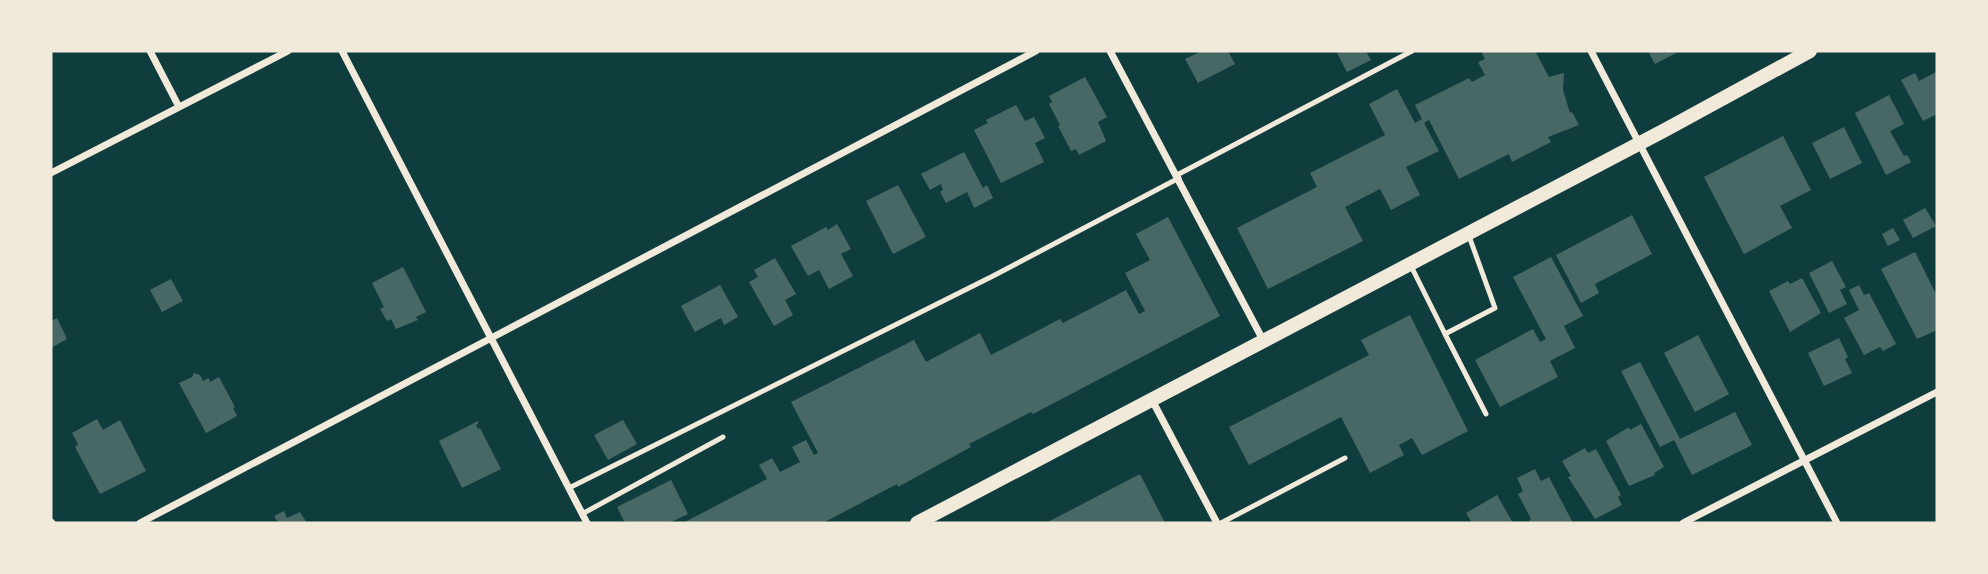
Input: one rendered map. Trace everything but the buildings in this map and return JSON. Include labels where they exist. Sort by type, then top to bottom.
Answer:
[{"type":"main road","points":[[917,523],[1810,51]]},
{"type":"street","points":[[150,51],[179,107]]},
{"type":"street","points":[[51,173],[288,51]]},
{"type":"street","points":[[342,51],[587,523]]},
{"type":"street","points":[[140,523],[1035,51]]},
{"type":"street","points":[[1110,51],[1263,340]]},
{"type":"street","points":[[1591,51],[1837,523]]},
{"type":"street","points":[[1684,523],[1937,392]]},
{"type":"street","points":[[1152,400],[1219,523]]},
{"type":"lane","points":[[569,488],[993,276],[1412,51]]},
{"type":"lane","points":[[1445,334],[1495,308],[1468,233]]},
{"type":"lane","points":[[1409,263],[1486,414]]},
{"type":"lane","points":[[582,514],[723,437]]},
{"type":"lane","points":[[1219,523],[1345,458]]}]
